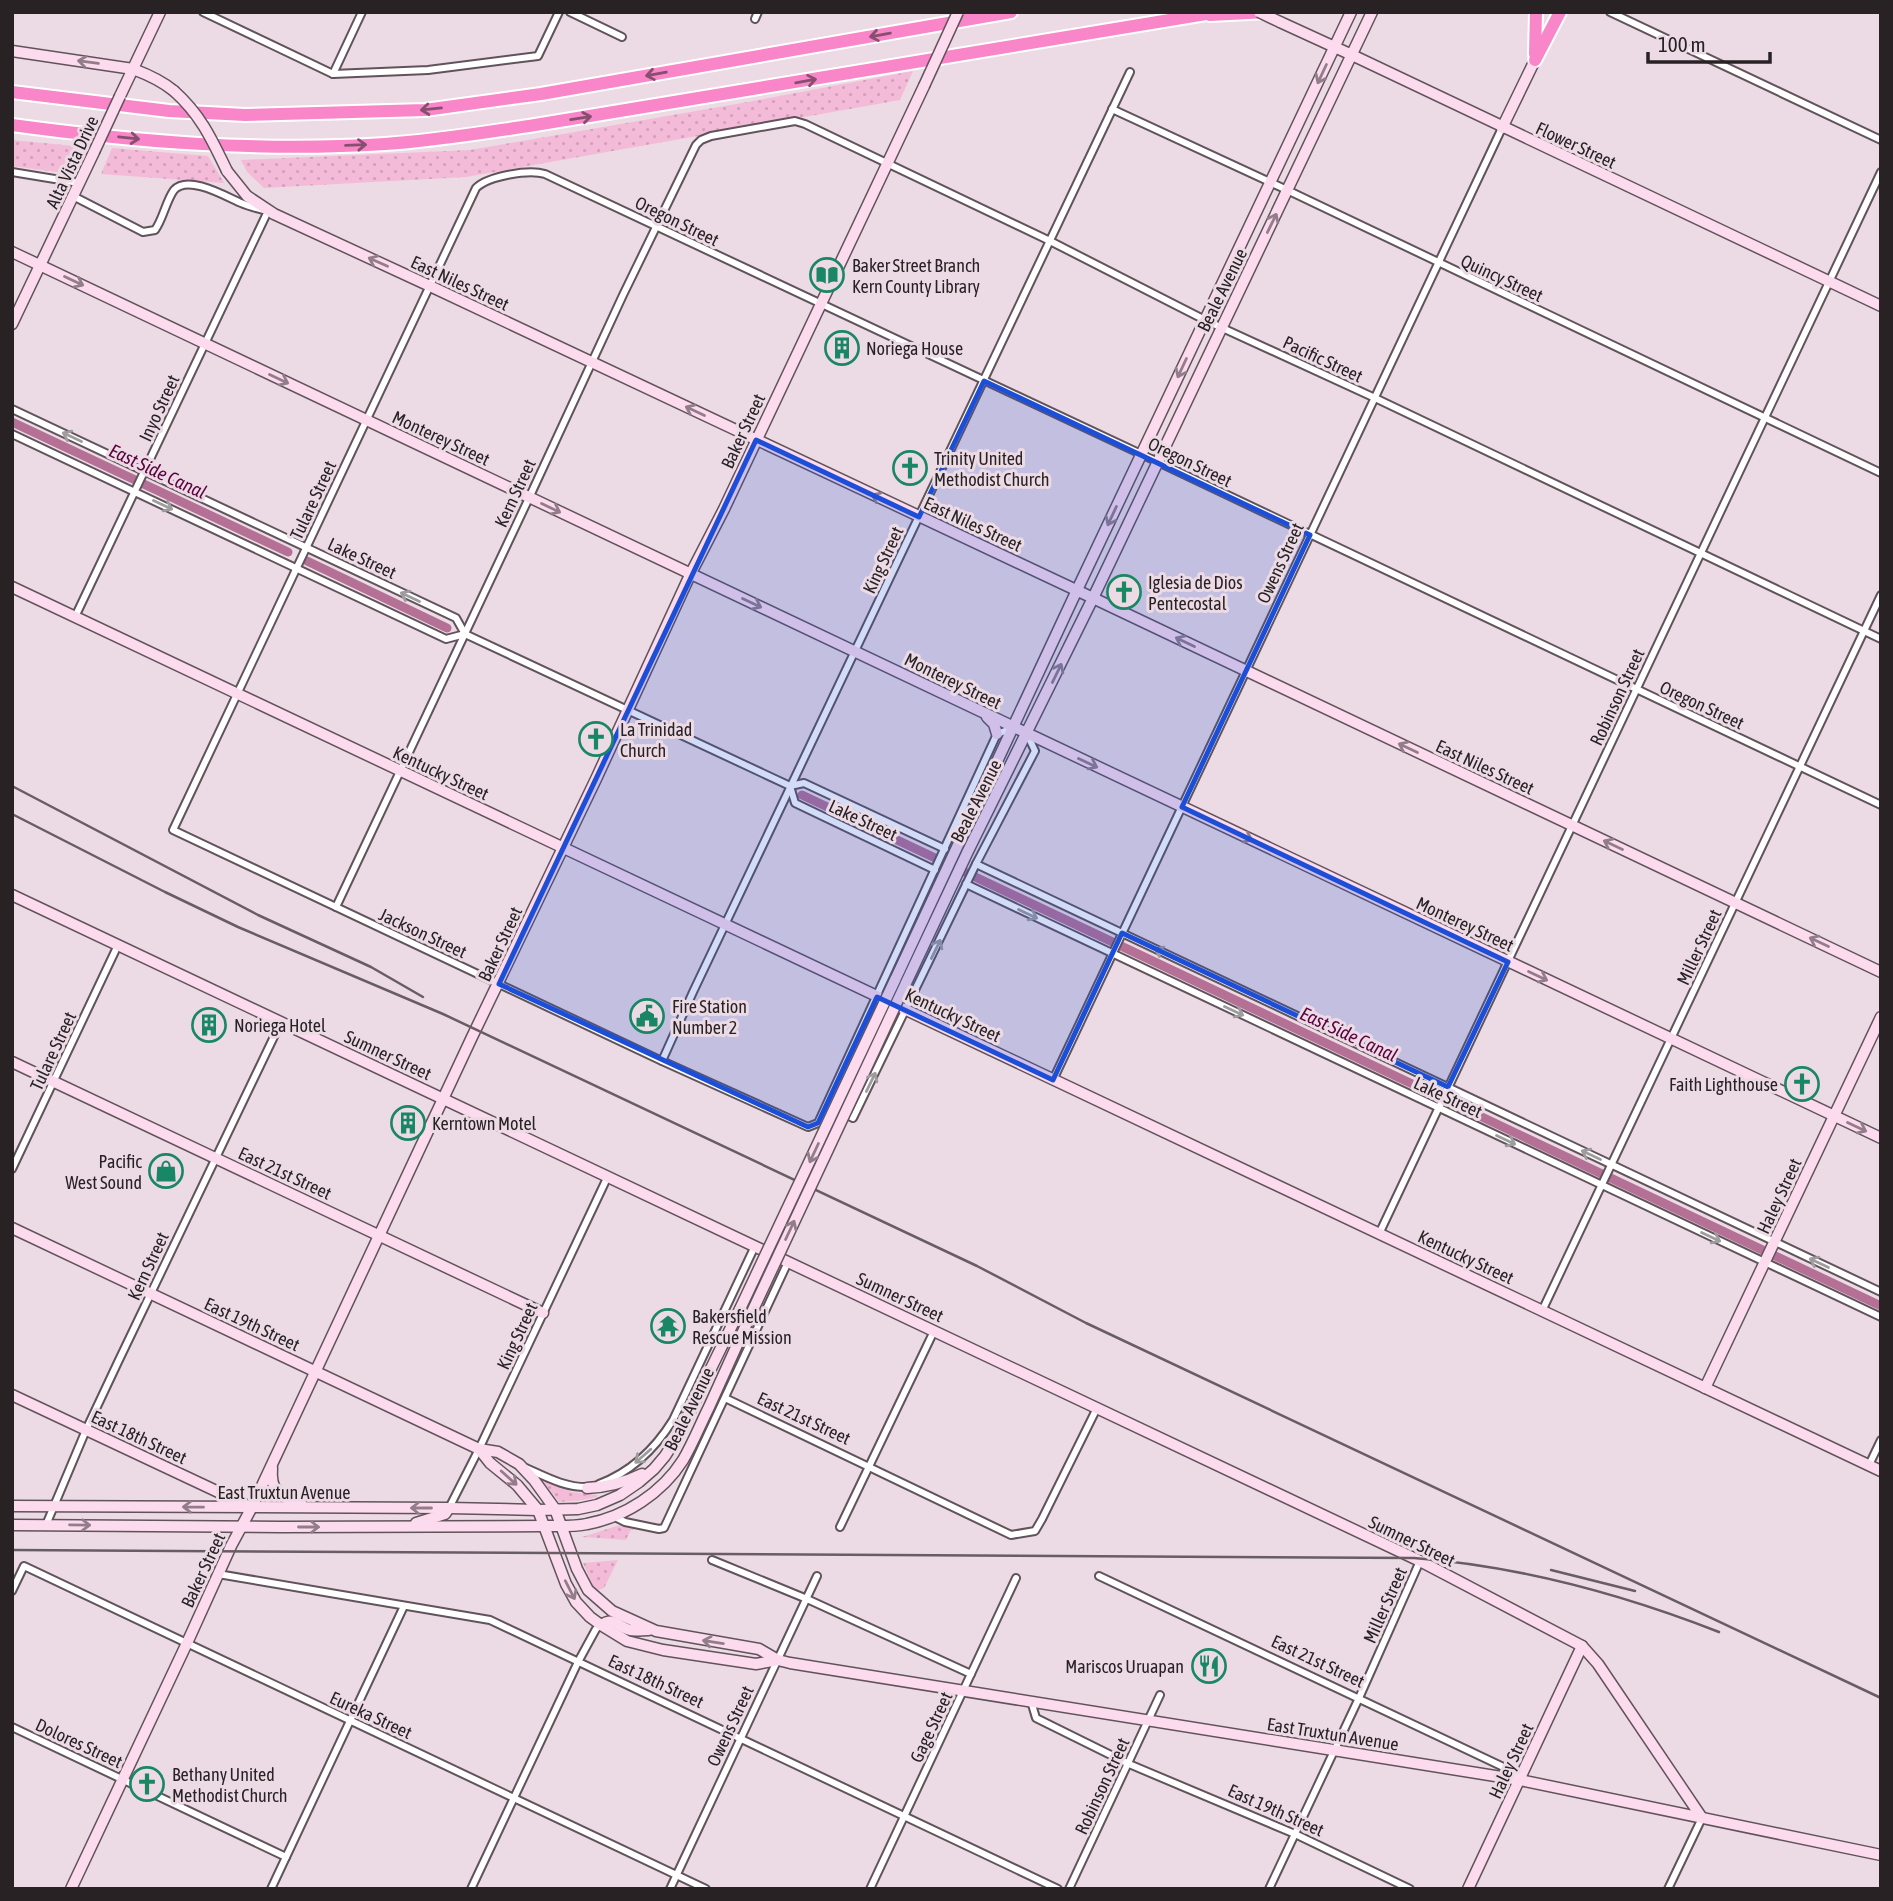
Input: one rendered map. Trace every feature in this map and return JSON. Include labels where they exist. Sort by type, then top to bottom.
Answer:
[{"type":"highway","points":[[12,92],[169,111],[245,115],[425,110],[541,94],[1011,12]]},
{"type":"highway","points":[[12,125],[191,145],[387,144],[542,124],[1218,12]]},
{"type":"highway","points":[[1195,16],[1268,12]]},
{"type":"highway","points":[[1535,60],[1536,12]]},
{"type":"highway","points":[[1535,60],[1560,12]]},
{"type":"highway","points":[[12,86],[42,97]]},
{"type":"main road","name":"Alta Vista Drive","points":[[12,324],[160,12]]},
{"type":"main road","name":"Baker Street","points":[[71,1889],[958,12]]},
{"type":"main road","name":"Flower Street","points":[[1259,12],[1881,306]]},
{"type":"main road","name":"Beale Avenue","points":[[544,1526],[584,1524],[613,1516],[636,1505],[655,1491],[680,1464],[694,1440],[1013,727],[1351,12]]},
{"type":"main road","name":"Beale Avenue","points":[[538,1510],[578,1509],[602,1504],[629,1489],[655,1468],[679,1434],[900,983],[1027,734],[1372,13]]},
{"type":"main road","name":"East Niles Street","points":[[12,51],[133,69],[157,79],[187,102],[202,121],[227,171],[247,196],[268,211],[1077,590],[1881,972]]},
{"type":"main road","name":"Owens Street","points":[[1502,128],[1535,60]]},
{"type":"main road","name":"Monterey Street","points":[[12,252],[1881,1138]]},
{"type":"main road","name":"Kentucky Street","points":[[12,587],[1881,1471]]},
{"type":"main road","points":[[981,712],[994,724],[997,734]]},
{"type":"main road","points":[[1035,751],[1045,747],[1061,750]]},
{"type":"main road","name":"Sumner Street","points":[[12,895],[1420,1561],[1582,1646],[1598,1664],[1702,1818]]},
{"type":"main road","name":"Haley Street","points":[[1705,1388],[1881,1017]]},
{"type":"main road","name":"East 21st Street","points":[[12,1062],[543,1313]]},
{"type":"main road","name":"East 19th Street","points":[[12,1228],[479,1449],[498,1452],[519,1464],[555,1509]]},
{"type":"main road","name":"East 18th Street","points":[[12,1395],[251,1507]]},
{"type":"main road","name":"East 19th Street","points":[[479,1449],[490,1463],[517,1485],[538,1510]]},
{"type":"main road","points":[[276,1455],[272,1476],[278,1493],[292,1501],[329,1507]]},
{"type":"main road","points":[[587,1488],[607,1487],[628,1481],[655,1468]]},
{"type":"main road","name":"East Truxtun Avenue","points":[[12,1506],[538,1510],[566,1584],[576,1602],[590,1617],[627,1641],[663,1650],[756,1664],[778,1660],[1520,1780],[1881,1855]]},
{"type":"main road","points":[[399,1527],[437,1518],[449,1508]]},
{"type":"main road","name":"East Truxtun Avenue","points":[[555,1509],[577,1569],[588,1590],[612,1611],[656,1631],[759,1649],[778,1660]]},
{"type":"main road","name":"East Truxtun Avenue","points":[[12,1525],[544,1526]]},
{"type":"main road","points":[[601,1625],[612,1621],[628,1630],[656,1631]]},
{"type":"main road","name":"Haley Street","points":[[1468,1889],[1582,1646]]},
{"type":"street","points":[[203,12],[333,74],[428,70],[538,56],[559,12]]},
{"type":"street","points":[[333,74],[362,12]]},
{"type":"street","points":[[570,12],[622,37]]},
{"type":"street","points":[[1611,12],[1881,140]]},
{"type":"street","name":"King Street","points":[[662,1061],[1130,72]]},
{"type":"street","name":"Quincy Street","points":[[1112,109],[1881,473]]},
{"type":"street","name":"Pacific Street","points":[[751,129],[801,122],[1050,241],[1205,320],[1881,639]]},
{"type":"street","name":"Owens Street","points":[[1053,1080],[1502,128]]},
{"type":"street","name":"Kern Street","points":[[336,907],[696,145],[711,136],[751,129]]},
{"type":"street","points":[[12,172],[79,183]]},
{"type":"street","name":"Oregon Street","points":[[481,183],[538,172],[1881,805]]},
{"type":"street","name":"Robinson Street","points":[[1379,1234],[1881,173]]},
{"type":"street","name":"Tulare Street","points":[[173,830],[476,188],[481,183]]},
{"type":"street","points":[[73,196],[143,232],[155,230],[174,190],[181,186],[211,189],[242,204],[268,211]]},
{"type":"street","name":"Inyo Street","points":[[75,617],[268,211]]},
{"type":"street","name":"Lake Street","points":[[12,409],[456,618],[465,634],[790,786],[804,783],[944,849]]},
{"type":"street","name":"Lake Street","points":[[12,434],[446,639],[465,634]]},
{"type":"street","name":"Miller Street","points":[[1542,1311],[1881,595]]},
{"type":"street","points":[[1013,727],[997,734],[827,1105],[853,1118],[966,884],[1035,751],[1027,734]]},
{"type":"street","name":"Lake Street","points":[[790,786],[795,803],[935,870]]},
{"type":"street","name":"Jackson Street","points":[[173,830],[808,1127],[818,1123],[827,1105]]},
{"type":"street","name":"Lake Street","points":[[976,864],[1881,1292]]},
{"type":"street","name":"Lake Street","points":[[966,884],[1881,1317]]},
{"type":"street","name":"Tulare Street","points":[[12,1169],[118,945]]},
{"type":"street","name":"Kern Street","points":[[46,1525],[86,1430],[281,1022]]},
{"type":"street","name":"King Street","points":[[449,1508],[608,1176]]},
{"type":"street","name":"Beale Avenue","points":[[587,1488],[606,1481],[641,1460],[662,1438],[755,1246]]},
{"type":"street","points":[[613,1516],[625,1522],[664,1528],[788,1262]]},
{"type":"street","points":[[840,1527],[934,1331]]},
{"type":"street","name":"East 21st Street","points":[[725,1398],[1011,1535],[1035,1531],[1097,1408]]},
{"type":"street","points":[[1869,1465],[1881,1440]]},
{"type":"street","points":[[519,1464],[565,1484],[587,1488]]},
{"type":"street","points":[[712,1560],[971,1674]]},
{"type":"street","name":"Miller Street","points":[[1269,1889],[1420,1561]]},
{"type":"street","name":"Eureka Street","points":[[12,1591],[24,1566],[706,1889]]},
{"type":"street","name":"East 18th Street","points":[[218,1574],[490,1620],[1058,1889]]},
{"type":"street","name":"Owens Street","points":[[670,1889],[817,1576]]},
{"type":"street","name":"East 21st Street","points":[[1098,1576],[1514,1772],[1520,1780]]},
{"type":"street","name":"Gage Street","points":[[870,1889],[1016,1577]]},
{"type":"street","points":[[271,1889],[404,1606]]},
{"type":"street","points":[[471,1889],[578,1662],[596,1629],[601,1625]]},
{"type":"street","name":"Robinson Street","points":[[1069,1889],[1160,1695]]},
{"type":"street","name":"East 19th Street","points":[[1031,1701],[1036,1718],[1129,1763],[1295,1834],[1410,1889]]},
{"type":"street","name":"Dolores Street","points":[[12,1727],[286,1857]]},
{"type":"street","points":[[1668,1889],[1702,1818]]},
{"type":"highlighted area","points":[[984,381],[1310,535],[1182,807],[1508,962],[1448,1087],[1122,933],[1053,1080],[877,997],[818,1123],[808,1127],[499,984],[756,440],[919,517]]},
{"type":"shaded area","points":[[913,71],[900,100],[466,177],[264,188],[247,172],[241,160],[470,150]]},
{"type":"shaded area","points":[[12,140],[74,146],[64,173],[12,166]]},
{"type":"shaded area","points":[[112,148],[208,156],[224,183],[101,174]]},
{"type":"shaded area","points":[[546,1481],[571,1492],[597,1497],[559,1502],[544,1483]]},
{"type":"shaded area","points":[[620,1525],[634,1529],[626,1540],[582,1537]]},
{"type":"shaded area","points":[[618,1560],[604,1588],[594,1588],[583,1563]]},
{"type":"waterway","name":"East Side Canal","points":[[12,422],[288,552]]},
{"type":"waterway","name":"East Side Canal","points":[[307,561],[447,628]]},
{"type":"waterway","name":"East Side Canal","points":[[802,795],[1881,1306]]},
{"type":"railway","points":[[12,786],[258,915],[371,967],[423,997]]},
{"type":"railway","points":[[12,814],[238,927],[443,1014],[977,1266],[1086,1323],[1881,1698]]},
{"type":"railway","points":[[12,1550],[1414,1558],[1492,1568],[1569,1584],[1645,1606],[1719,1632]]},
{"type":"railway","points":[[1551,1570],[1635,1591]]},
{"type":"place","name":"Baker Street Branch Kern County Library","points":[[827,275]]},
{"type":"place","name":"Noriega House","points":[[842,348]]},
{"type":"place","name":"Trinity United Methodist Church","points":[[910,468]]},
{"type":"place","name":"Iglesia de Dios Pentecostal","points":[[1124,592]]},
{"type":"place","name":"La Trinidad Church","points":[[596,739]]},
{"type":"place","name":"Fire Station Number 2","points":[[647,1016]]},
{"type":"place","name":"Noriega Hotel","points":[[209,1025]]},
{"type":"place","name":"Faith Lighthouse","points":[[1802,1084]]},
{"type":"place","name":"Kerntown Motel","points":[[408,1123]]},
{"type":"place","name":"Pacific West Sound","points":[[166,1171]]},
{"type":"place","name":"Bakersfield Rescue Mission","points":[[668,1326]]},
{"type":"place","name":"Mariscos Uruapan","points":[[1209,1666]]},
{"type":"place","name":"Bethany United Methodist Church","points":[[147,1784]]}]
